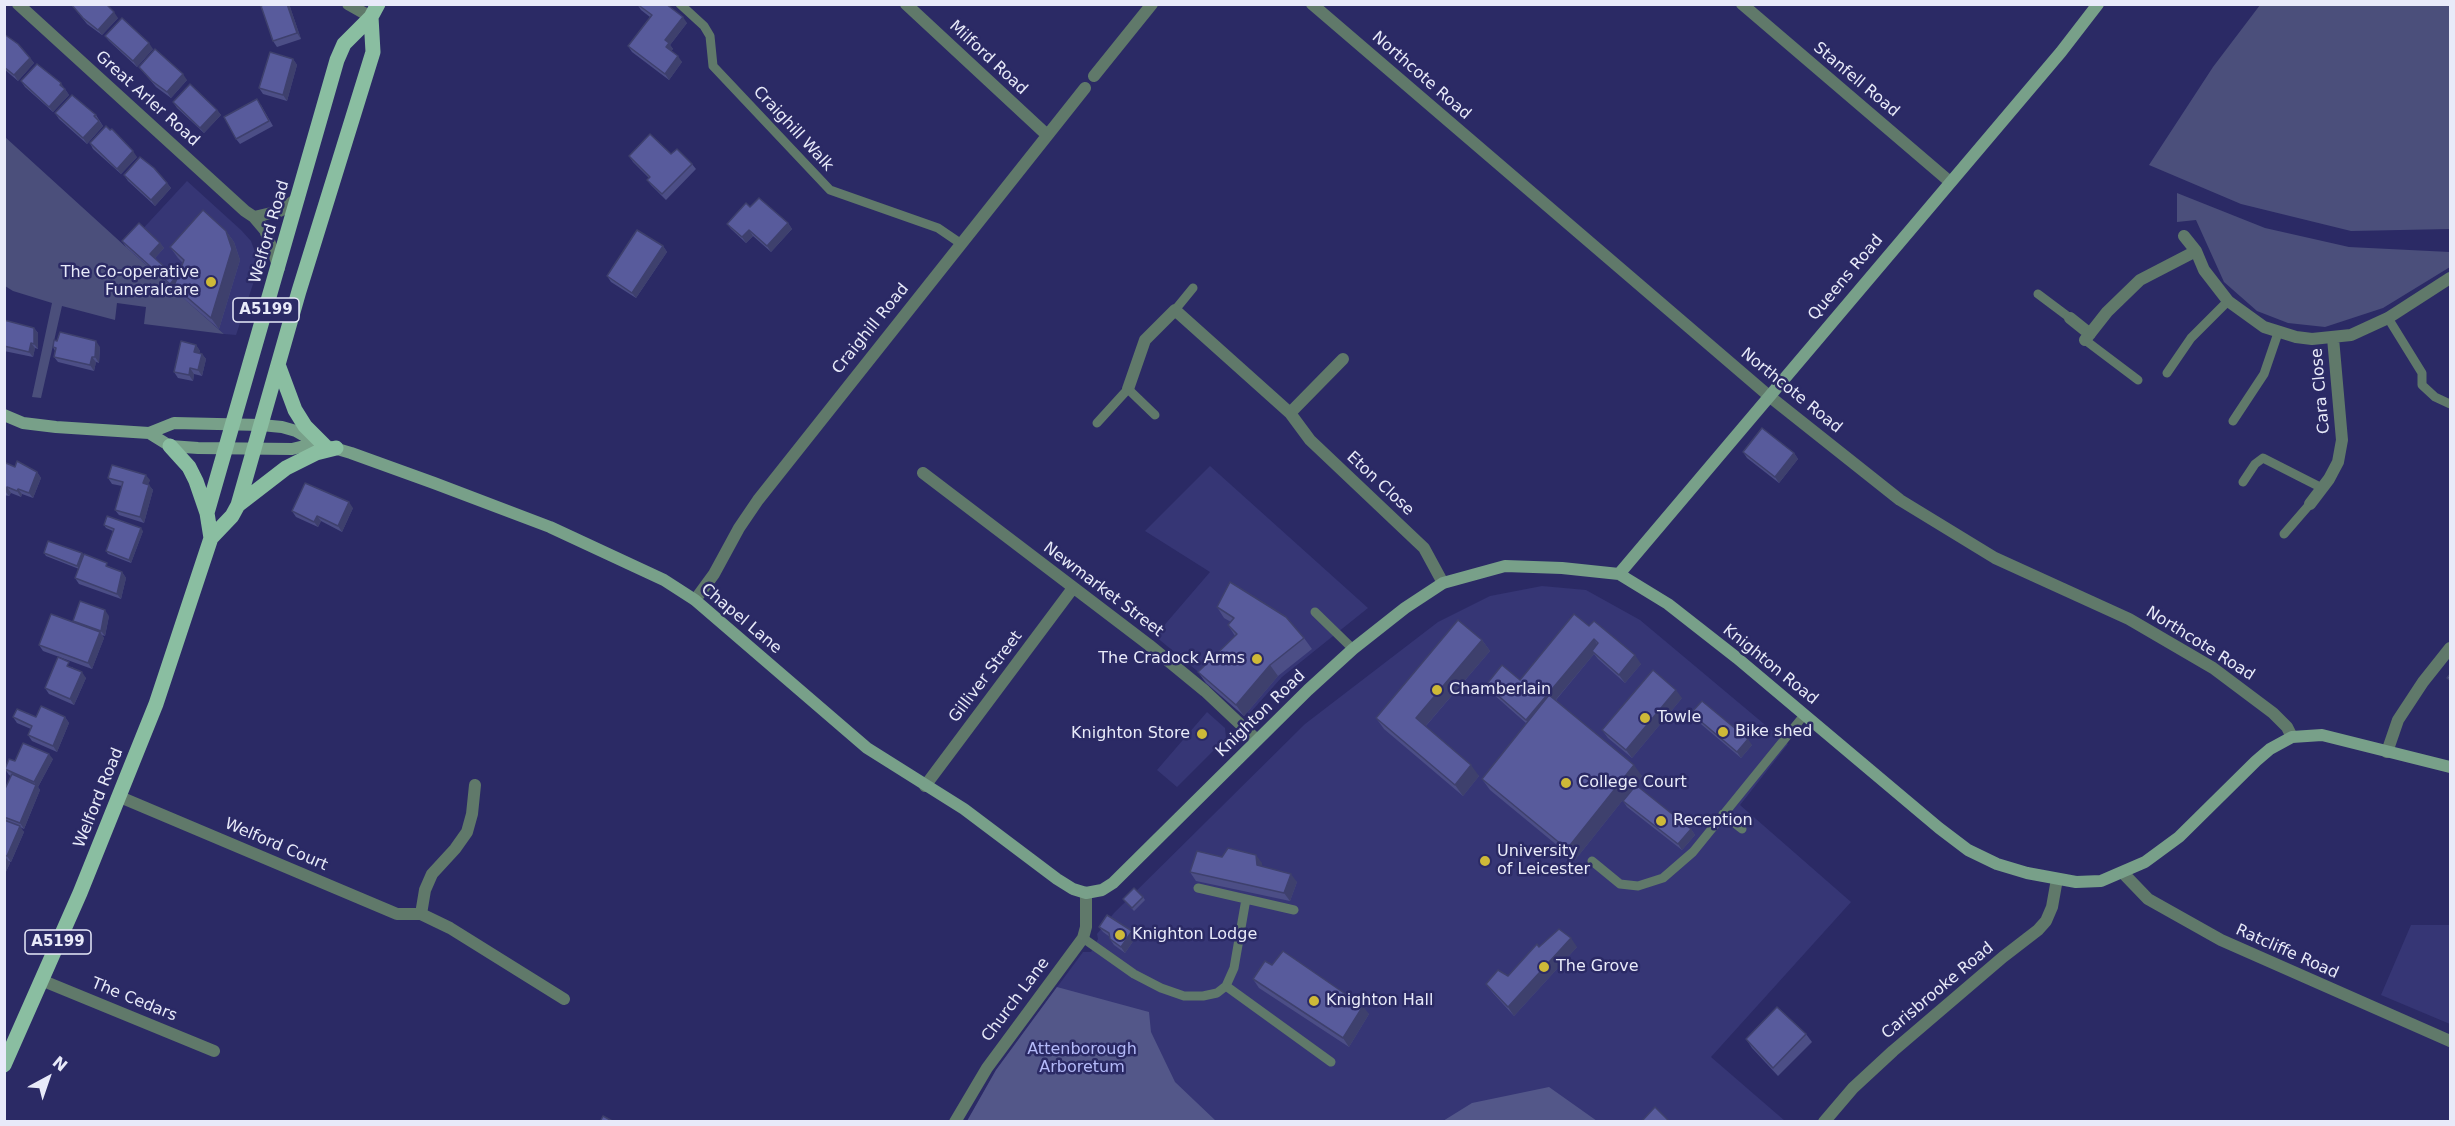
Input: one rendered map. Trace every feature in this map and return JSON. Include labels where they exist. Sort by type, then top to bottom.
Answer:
[{"type":"main road","name":"Welford Road","points":[[211,538],[207,513],[300,197],[337,60],[344,44],[375,11]]},
{"type":"main road","name":"Welford Road","points":[[4,1065],[120,797],[156,704],[211,538],[232,516],[238,505],[299,291],[373,52],[375,11]]},
{"type":"main road","points":[[238,505],[286,468],[316,453],[326,445],[305,426],[296,411],[279,367]]},
{"type":"main road","points":[[170,446],[189,467],[207,513]]},
{"type":"street","name":"Great Arler Road","points":[[18,4],[245,212],[254,217],[265,231],[279,268]]},
{"type":"street","points":[[348,4],[375,11]]},
{"type":"street","name":"Milford Road","points":[[906,4],[1047,135]]},
{"type":"street","points":[[1094,76],[1152,4]]},
{"type":"street","name":"Northcote Road","points":[[1312,4],[1769,396],[1900,500],[1939,526],[1995,558],[2129,619],[2213,668],[2272,713],[2287,727],[2292,737]]},
{"type":"street","name":"Stanfell Road","points":[[1742,4],[1949,181]]},
{"type":"street","name":"Queens Road","points":[[1619,574],[2098,4]]},
{"type":"street","name":"Craighill Road","points":[[695,600],[758,500],[1085,88]]},
{"type":"street","points":[[254,217],[280,211],[300,197]]},
{"type":"street","points":[[2184,236],[2196,251],[2204,270],[2228,301],[2245,315],[2278,333],[2313,339],[2351,335],[2388,318],[2451,278]]},
{"type":"street","points":[[2070,318],[2087,337],[2107,312],[2140,280],[2196,251]]},
{"type":"street","points":[[1128,389],[1145,340],[1175,310]]},
{"type":"street","name":"Eton Close","points":[[1175,310],[1290,413],[1310,440],[1424,548],[1443,583]]},
{"type":"street","name":"Cara Close","points":[[2310,504],[2338,462],[2342,440],[2333,338]]},
{"type":"street","points":[[1290,413],[1343,359]]},
{"type":"street","points":[[4,415],[24,423],[56,427],[148,433],[170,446],[292,449],[326,445]]},
{"type":"street","name":"Chapel Lane","points":[[148,433],[174,423],[261,425],[296,431],[326,445],[483,500],[550,527],[664,580],[695,600],[867,748],[1003,837],[1057,879],[1073,889],[1086,892]]},
{"type":"street","name":"Newmarket Street","points":[[923,473],[1157,651],[1205,691],[1257,740]]},
{"type":"street","name":"Knighton Road","points":[[1086,892],[1102,890],[1124,874],[1257,740],[1353,650],[1405,608],[1443,583],[1505,566],[1619,574],[1668,604],[1805,714],[1968,850],[1997,864],[2057,879],[2076,882],[2101,881],[2145,862],[2180,837],[2270,749],[2292,737],[2322,735],[2451,767]]},
{"type":"street","name":"Gilliver Street","points":[[925,786],[1073,588]]},
{"type":"street","points":[[2387,752],[2398,720],[2423,682],[2451,648]]},
{"type":"street","points":[[421,914],[425,890],[432,874],[467,832],[472,814],[475,785]]},
{"type":"street","name":"Welford Court","points":[[120,797],[397,914],[421,914],[450,928],[564,999]]},
{"type":"street","name":"Ratcliffe Road","points":[[2123,873],[2148,899],[2221,940],[2451,1041]]},
{"type":"street","name":"Carisbrooke Road","points":[[1824,1122],[1853,1088],[1893,1051],[2038,930],[2046,921],[2052,907],[2057,879]]},
{"type":"street","points":[[1079,942],[1086,927],[1086,892]]},
{"type":"street","name":"Church Lane","points":[[955,1122],[987,1068],[1079,942]]},
{"type":"street","name":"The Cedars","points":[[41,980],[214,1051]]},
{"type":"lane","name":"Craighill Walk","points":[[680,4],[704,26],[710,36],[713,66],[830,189],[938,228],[960,243]]},
{"type":"lane","points":[[1175,310],[1193,288]]},
{"type":"lane","points":[[2038,294],[2070,318]]},
{"type":"lane","points":[[2167,373],[2191,338],[2228,301]]},
{"type":"lane","points":[[2388,318],[2422,373],[2422,385],[2435,397],[2451,404]]},
{"type":"lane","points":[[2233,421],[2264,374],[2278,333]]},
{"type":"lane","points":[[2087,337],[2138,380]]},
{"type":"lane","points":[[1097,423],[1128,389],[1155,415]]},
{"type":"lane","points":[[2243,482],[2255,464],[2263,458],[2322,488]]},
{"type":"lane","points":[[2284,534],[2310,504]]},
{"type":"lane","points":[[1315,612],[1353,650]]},
{"type":"lane","points":[[1592,861],[1620,885],[1638,886],[1663,878],[1693,852],[1805,714]]},
{"type":"lane","points":[[1724,814],[1742,829]]},
{"type":"lane","points":[[1198,888],[1294,910]]},
{"type":"lane","points":[[1079,942],[1168,991],[1184,996],[1217,993],[1226,986],[1234,968],[1246,900]]},
{"type":"lane","points":[[1226,986],[1331,1062]]},
{"type":"shaded area","points":[[2260,5],[2450,5],[2450,229],[2351,231],[2241,204],[2149,165],[2213,67]]},
{"type":"shaded area","points":[[5,137],[224,334],[144,324],[146,307],[117,303],[115,320],[62,306],[41,398],[32,397],[52,303],[13,291],[5,286]]},
{"type":"shaded area","points":[[187,181],[241,230],[251,241],[255,252],[257,272],[236,335],[224,334],[126,247]]},
{"type":"shaded area","points":[[2177,193],[2265,228],[2349,247],[2450,252],[2450,267],[2383,308],[2325,327],[2288,323],[2257,311],[2224,282],[2196,220],[2177,222]]},
{"type":"shaded area","points":[[1210,466],[1368,608],[1282,677],[1249,714],[1155,636],[1210,572],[1145,531]]},
{"type":"shaded area","name":"University of Leicester","points":[[1542,586],[1586,590],[1640,620],[1788,744],[1740,805],[1851,902],[1711,1057],[1785,1121],[967,1122],[996,1070],[1083,952],[1091,952],[1098,939],[1097,934],[1114,913],[1305,724],[1438,622],[1490,596]]},
{"type":"shaded area","points":[[1207,712],[1225,728],[1226,738],[1177,787],[1157,770]]},
{"type":"shaded area","points":[[2411,925],[2450,925],[2450,1024],[2381,995]]},
{"type":"green space","name":"Attenborough Arboretum","points":[[1057,987],[1149,1012],[1151,1032],[1175,1082],[1216,1121],[967,1121],[996,1070]]},
{"type":"green space","points":[[1549,1087],[1597,1121],[1443,1121],[1472,1103]]},
{"type":"building","points":[[71,4],[106,4],[114,12],[98,30]]},
{"type":"building","points":[[287,4],[297,33],[273,41],[261,6]]},
{"type":"building","points":[[637,4],[666,4],[683,17],[665,40],[669,43],[666,47],[678,56],[665,74],[628,46],[652,15]]},
{"type":"building","points":[[122,18],[149,43],[133,61],[105,36]]},
{"type":"building","points":[[4,34],[18,44],[30,58],[14,75],[4,67]]},
{"type":"building","points":[[155,49],[183,74],[167,92],[139,67]]},
{"type":"building","points":[[270,52],[293,59],[283,95],[259,88]]},
{"type":"building","points":[[37,64],[61,83],[60,85],[65,89],[49,107],[21,81]]},
{"type":"building","points":[[190,84],[217,110],[200,128],[173,102]]},
{"type":"building","points":[[72,95],[96,115],[94,116],[99,121],[83,138],[55,113]]},
{"type":"building","points":[[257,99],[269,121],[236,139],[224,117]]},
{"type":"building","points":[[106,126],[112,129],[133,151],[117,169],[90,143]]},
{"type":"building","points":[[650,134],[671,154],[677,149],[692,164],[662,194],[647,180],[650,177],[629,156]]},
{"type":"building","points":[[140,157],[167,183],[151,200],[124,175]]},
{"type":"building","points":[[759,198],[788,223],[767,246],[749,230],[742,237],[727,224],[746,203],[750,207]]},
{"type":"building","name":"The Co-operative Funeralcare","points":[[203,210],[226,231],[232,249],[211,318],[174,286],[184,260],[170,247]]},
{"type":"building","points":[[139,223],[160,243],[150,254],[176,277],[170,284],[122,241]]},
{"type":"building","points":[[637,230],[663,246],[632,293],[607,276]]},
{"type":"building","points":[[4,320],[34,328],[34,344],[31,343],[29,352],[4,346]]},
{"type":"building","points":[[60,332],[96,341],[95,357],[92,357],[90,365],[54,357],[56,348],[53,347],[54,340],[57,341]]},
{"type":"building","points":[[181,341],[196,345],[194,352],[202,354],[198,370],[190,368],[189,375],[174,372]]},
{"type":"building","points":[[1762,428],[1794,453],[1775,477],[1743,452]]},
{"type":"building","points":[[17,461],[37,472],[29,493],[7,487],[4,491],[4,466],[6,463],[15,467]]},
{"type":"building","points":[[112,465],[146,475],[143,483],[149,485],[140,517],[115,510],[123,482],[108,478]]},
{"type":"building","points":[[305,483],[349,502],[338,526],[317,516],[314,522],[292,511]]},
{"type":"building","points":[[107,516],[141,528],[129,560],[106,551],[114,529],[104,525]]},
{"type":"building","points":[[48,541],[82,553],[77,566],[44,553]]},
{"type":"building","points":[[84,554],[122,572],[117,594],[75,578]]},
{"type":"building","points":[[1230,582],[1286,617],[1304,638],[1270,665],[1236,705],[1198,672],[1237,634],[1228,625],[1234,618],[1217,607]]},
{"type":"building","points":[[80,601],[105,610],[101,631],[73,621]]},
{"type":"building","points":[[51,614],[100,632],[88,663],[39,645]]},
{"type":"building","points":[[1574,614],[1589,626],[1594,621],[1635,655],[1619,675],[1592,651],[1598,643],[1594,639],[1526,720],[1486,685],[1502,665],[1520,680]]},
{"type":"building","name":"Chamberlain","points":[[1458,620],[1482,640],[1416,718],[1471,765],[1455,785],[1376,718]]},
{"type":"building","points":[[58,657],[69,662],[67,666],[82,672],[70,699],[45,688]]},
{"type":"building","name":"Towle","points":[[1653,670],[1676,690],[1626,750],[1602,730]]},
{"type":"building","name":"College Court","points":[[1549,695],[1634,765],[1567,849],[1482,779]]},
{"type":"building","name":"Bike shed","points":[[1702,701],[1748,739],[1737,752],[1691,713]]},
{"type":"building","points":[[41,706],[65,717],[53,746],[28,735],[32,726],[13,717],[17,709],[36,717]]},
{"type":"building","points":[[23,743],[49,754],[34,782],[5,769],[9,759],[15,761]]},
{"type":"building","points":[[12,774],[36,785],[20,823],[4,817],[4,791]]},
{"type":"building","name":"Reception","points":[[1636,785],[1691,829],[1678,844],[1623,801]]},
{"type":"building","points":[[4,820],[20,826],[7,856],[4,855]]},
{"type":"building","points":[[1228,848],[1256,855],[1257,865],[1291,874],[1284,893],[1190,872],[1197,851],[1222,857]]},
{"type":"building","points":[[1134,888],[1143,897],[1132,908],[1123,899]]},
{"type":"building","name":"Knighton Lodge","points":[[1107,915],[1132,931],[1121,947],[1110,939],[1109,933],[1099,927]]},
{"type":"building","points":[[1559,929],[1571,938],[1508,1007],[1486,984],[1498,970],[1508,976],[1537,944],[1539,947]]},
{"type":"building","name":"Knighton Hall","points":[[1283,951],[1363,1006],[1343,1038],[1253,979],[1265,961],[1272,965]]},
{"type":"building","points":[[1777,1007],[1806,1034],[1773,1068],[1746,1039]]},
{"type":"building","points":[[1655,1107],[1670,1122],[1641,1122]]},
{"type":"building","points":[[603,1116],[614,1122],[600,1122]]},
{"type":"place","name":"The Co-operative Funeralcare","points":[[211,282]]},
{"type":"place","name":"The Cradock Arms","points":[[1257,659]]},
{"type":"place","name":"Chamberlain","points":[[1437,690]]},
{"type":"place","name":"Towle","points":[[1645,718]]},
{"type":"place","name":"Bike shed","points":[[1723,732]]},
{"type":"place","name":"Knighton Store","points":[[1202,734]]},
{"type":"place","name":"College Court","points":[[1566,783]]},
{"type":"place","name":"Reception","points":[[1661,821]]},
{"type":"place","name":"University of Leicester","points":[[1485,861]]},
{"type":"place","name":"Knighton Lodge","points":[[1120,935]]},
{"type":"place","name":"The Grove","points":[[1544,967]]},
{"type":"place","name":"Knighton Hall","points":[[1314,1001]]}]
